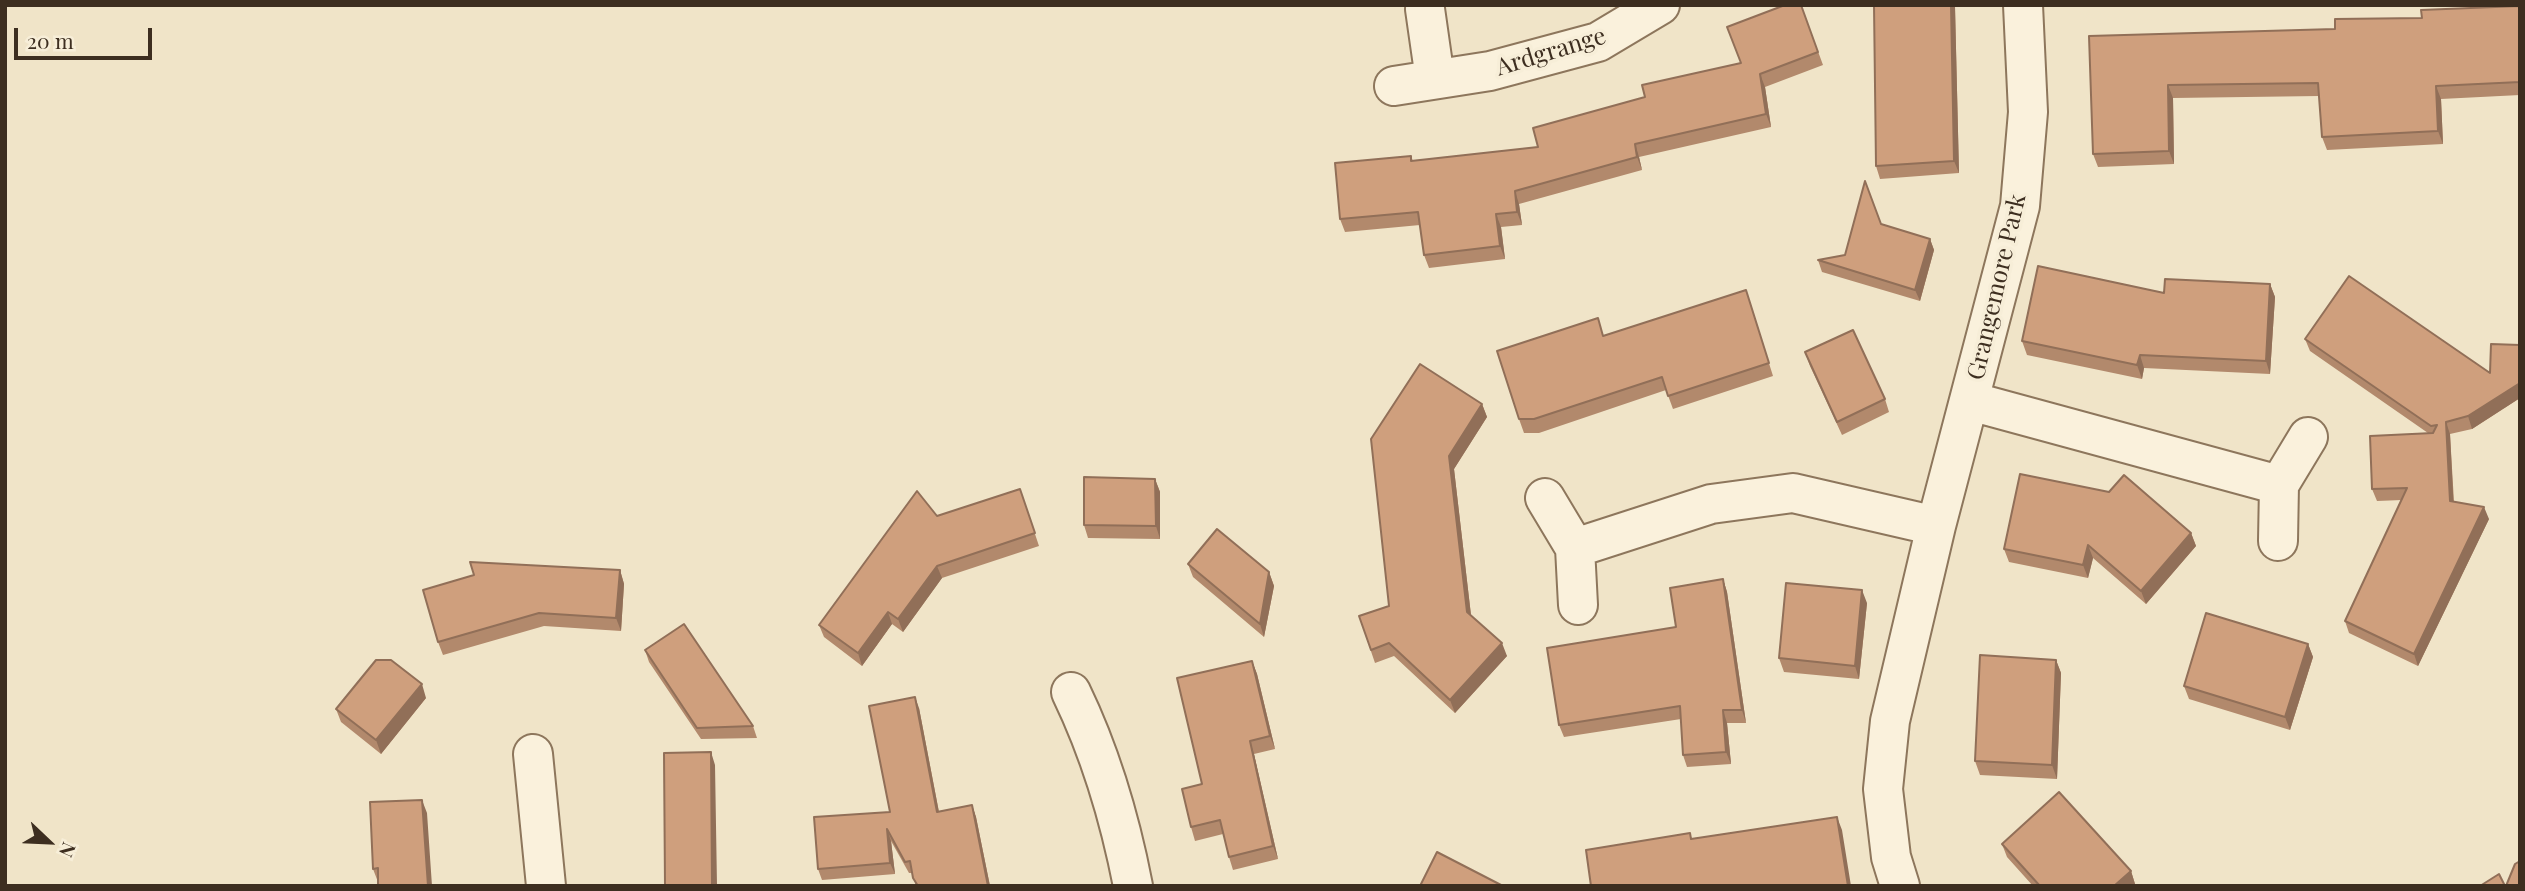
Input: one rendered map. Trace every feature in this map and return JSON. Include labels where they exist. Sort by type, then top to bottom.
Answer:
[{"type":"street","name":"Ardgrange","points":[[1394,86],[1490,71],[1598,42],[1660,5]]},
{"type":"street","name":"Grangemore Park","points":[[1900,886],[1891,856],[1883,789],[1890,721],[1936,526],[2020,206],[2028,112],[2023,5]]},
{"type":"street","points":[[1425,9],[1435,79]]},
{"type":"street","name":"Grangemore Park","points":[[1970,401],[2279,485]]},
{"type":"street","points":[[2277,541],[2279,485],[2308,437]]},
{"type":"street","points":[[1575,548],[1711,504],[1793,493],[1936,526]]},
{"type":"street","points":[[1545,498],[1575,548],[1578,604]]},
{"type":"street","points":[[1071,692],[1088,726],[1120,820],[1133,886]]},
{"type":"street","points":[[533,754],[547,886]]},
{"type":"building","points":[[1785,5],[1801,5],[1818,52],[1760,74],[1766,114],[1635,144],[1637,157],[1515,191],[1517,212],[1496,214],[1500,246],[1424,255],[1418,212],[1340,219],[1335,163],[1411,156],[1411,161],[1538,147],[1533,128],[1645,97],[1642,85],[1741,63],[1727,27]]},
{"type":"building","points":[[1874,5],[1951,5],[1954,161],[1876,166]]},
{"type":"building","points":[[2520,6],[2520,82],[2436,86],[2438,131],[2322,137],[2318,83],[2168,85],[2169,151],[2093,154],[2089,36],[2335,29],[2335,19],[2422,18],[2421,10]]},
{"type":"building","points":[[1865,181],[1881,224],[1930,239],[1915,290],[1818,260],[1845,255]]},
{"type":"building","points":[[2038,266],[2164,293],[2165,279],[2270,284],[2266,361],[2140,355],[2137,365],[2022,341]]},
{"type":"building","points":[[2349,276],[2490,373],[2491,344],[2520,345],[2520,383],[2468,416],[2446,422],[2450,501],[2484,507],[2414,654],[2345,621],[2407,488],[2372,489],[2370,436],[2433,433],[2437,425],[2431,426],[2305,339]]},
{"type":"building","points":[[1746,290],[1769,363],[1668,396],[1662,377],[1534,419],[1519,419],[1497,351],[1598,318],[1603,336]]},
{"type":"building","points":[[1853,330],[1885,399],[1837,422],[1805,352]]},
{"type":"building","points":[[1420,364],[1482,404],[1449,456],[1467,612],[1502,643],[1450,700],[1389,643],[1371,650],[1359,616],[1389,606],[1371,439]]},
{"type":"building","points":[[2020,474],[2109,492],[2124,475],[2191,533],[2141,591],[2088,545],[2083,565],[2004,549]]},
{"type":"building","points":[[1084,477],[1155,479],[1156,526],[1084,525]]},
{"type":"building","points":[[1020,489],[1035,533],[937,566],[898,619],[888,612],[858,653],[819,625],[917,491],[937,516]]},
{"type":"building","points":[[1217,529],[1269,572],[1260,624],[1188,564]]},
{"type":"building","points":[[470,562],[620,570],[616,618],[539,613],[438,642],[423,590],[474,575]]},
{"type":"building","points":[[1723,579],[1742,710],[1723,710],[1726,752],[1683,755],[1680,706],[1559,725],[1547,648],[1676,627],[1670,588]]},
{"type":"building","points":[[1786,583],[1862,590],[1855,666],[1779,658]]},
{"type":"building","points":[[2206,613],[2308,644],[2285,717],[2184,686]]},
{"type":"building","points":[[684,624],[753,726],[697,728],[645,650]]},
{"type":"building","points":[[1980,655],[2056,660],[2052,765],[1975,761]]},
{"type":"building","points":[[376,660],[391,660],[422,684],[376,740],[336,709]]},
{"type":"building","points":[[1252,661],[1270,736],[1250,741],[1273,846],[1229,857],[1220,820],[1191,827],[1182,789],[1202,784],[1177,678]]},
{"type":"building","points":[[915,697],[937,812],[972,805],[988,886],[918,886],[913,878],[910,861],[905,862],[887,829],[890,863],[818,869],[814,817],[890,812],[869,706]]},
{"type":"building","points":[[711,752],[712,886],[665,886],[664,753]]},
{"type":"building","points":[[2059,792],[2131,871],[2114,886],[2040,886],[2002,844]]},
{"type":"building","points":[[422,800],[428,886],[378,886],[378,868],[373,869],[370,802]]},
{"type":"building","points":[[1837,817],[1848,886],[1591,886],[1586,850],[1690,833],[1691,839]]},
{"type":"building","points":[[1437,852],[1503,886],[1420,886]]},
{"type":"building","points":[[2520,861],[2520,886],[2506,886],[2515,864]]},
{"type":"building","points":[[2499,874],[2505,886],[2480,886]]}]
